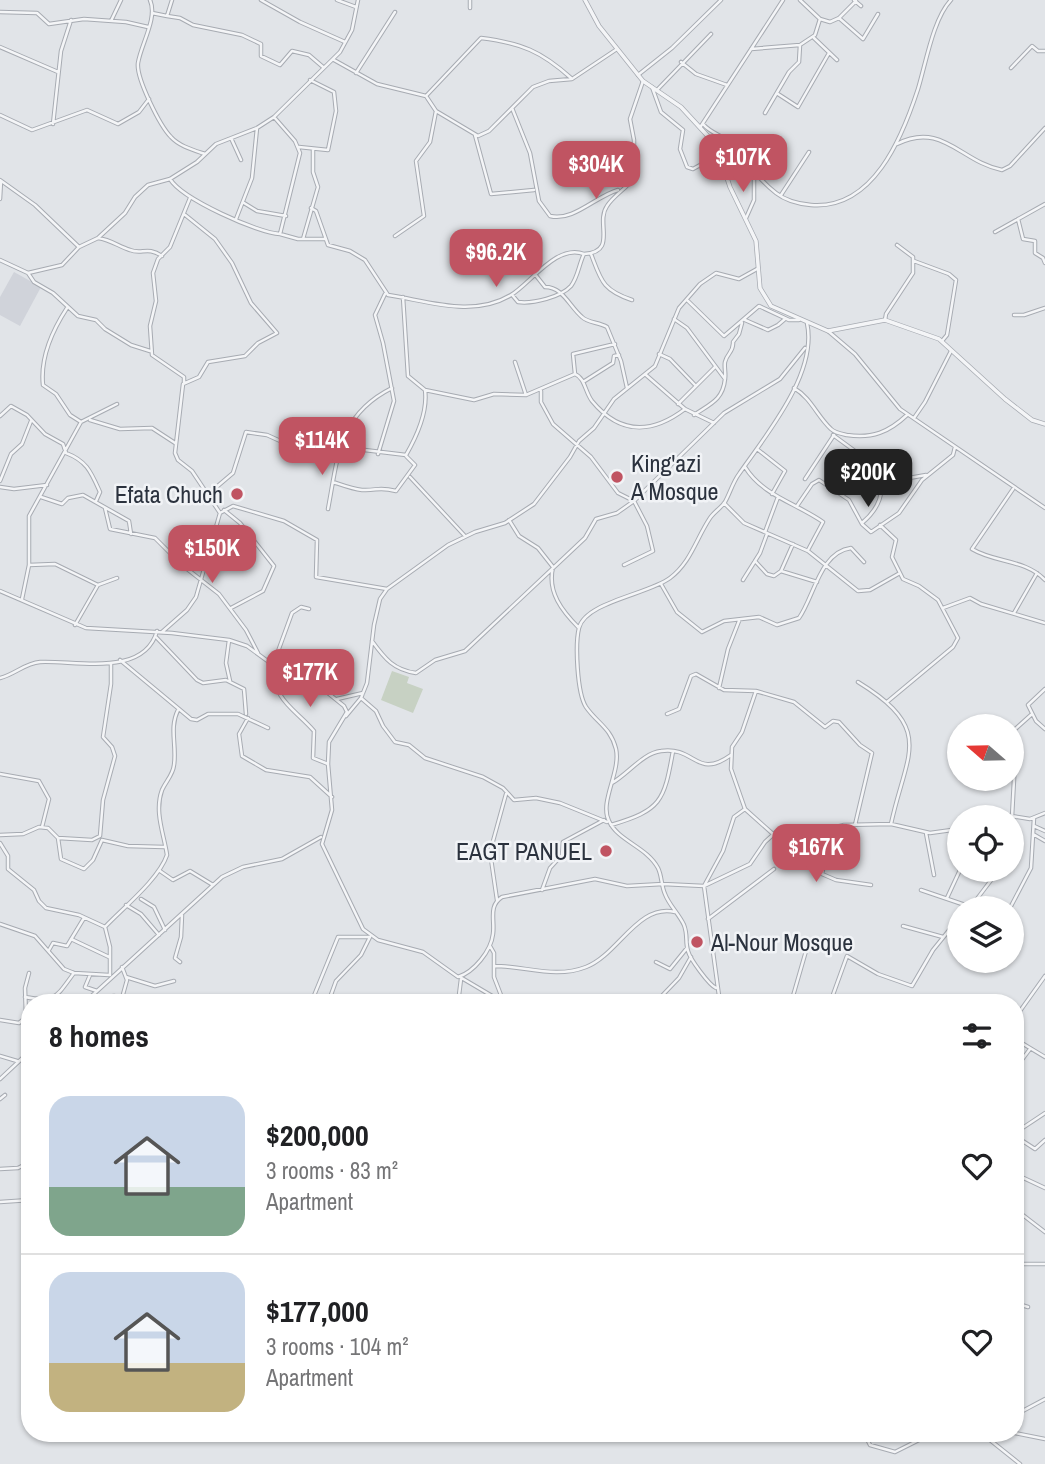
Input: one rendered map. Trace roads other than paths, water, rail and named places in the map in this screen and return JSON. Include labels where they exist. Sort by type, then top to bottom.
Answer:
[{"type":"street","points":[[111,21],[121,0]]},
{"type":"street","points":[[150,0],[152,13],[138,71],[149,99],[171,138],[205,155]]},
{"type":"street","points":[[167,16],[172,0]]},
{"type":"street","points":[[261,0],[346,43]]},
{"type":"street","points":[[337,0],[356,8]]},
{"type":"street","points":[[28,273],[62,265],[79,247],[98,238],[125,213],[141,190],[148,185],[170,179],[189,169],[216,144],[257,128],[291,103],[323,67],[334,60],[346,43],[358,0]]},
{"type":"street","points":[[470,0],[470,8]]},
{"type":"street","points":[[585,0],[599,26],[643,81],[732,144],[754,173],[780,195],[799,203],[817,205],[846,200],[879,170],[897,144],[941,14],[951,0]]},
{"type":"street","points":[[638,75],[672,48],[721,0]]},
{"type":"street","points":[[702,125],[783,0]]},
{"type":"street","points":[[800,0],[820,19],[830,22],[839,18],[855,1],[862,6]]},
{"type":"street","points":[[0,12],[37,13],[52,24],[71,20],[111,21],[148,27]]},
{"type":"street","points":[[356,73],[394,12]]},
{"type":"street","points":[[152,13],[242,35],[261,44],[262,58],[278,66],[292,51],[309,55],[323,67]]},
{"type":"street","points":[[839,18],[863,39],[877,14]]},
{"type":"street","points":[[751,49],[800,45],[814,37],[820,19]]},
{"type":"street","points":[[52,124],[58,72],[71,20]]},
{"type":"street","points":[[655,88],[711,34]]},
{"type":"street","points":[[814,37],[837,60]]},
{"type":"street","points":[[426,96],[481,38],[525,46],[547,58],[572,79]]},
{"type":"street","points":[[765,113],[789,72],[800,60],[800,45]]},
{"type":"street","points":[[1011,68],[1032,46],[1038,51],[1045,51]]},
{"type":"street","points":[[0,47],[58,72]]},
{"type":"street","points":[[475,135],[489,131],[533,87],[549,81],[572,79],[619,48]]},
{"type":"street","points":[[778,94],[798,107],[829,53]]},
{"type":"street","points":[[334,60],[377,84],[426,96],[436,111],[475,135],[491,194],[536,190]]},
{"type":"street","points":[[681,62],[696,74],[727,85]]},
{"type":"street","points":[[299,147],[326,151],[329,148],[337,102],[334,92],[310,80]]},
{"type":"street","points":[[385,294],[473,308],[512,295],[534,273],[572,253],[591,254],[599,248],[604,239],[604,210],[620,189],[634,178],[634,139],[630,119],[643,81]]},
{"type":"street","points":[[655,88],[661,112],[683,130],[679,144],[687,167],[693,170],[710,159],[716,145]]},
{"type":"street","points":[[0,115],[32,130],[87,110],[118,124],[139,113],[149,99]]},
{"type":"street","points":[[512,108],[530,153],[536,190],[544,212],[561,218],[607,192],[620,189]]},
{"type":"street","points":[[395,236],[424,216],[416,161],[430,142],[436,111]]},
{"type":"street","points":[[274,117],[299,147],[300,159],[281,234]]},
{"type":"street","points":[[702,125],[716,145],[730,187],[756,241],[760,288],[767,302],[799,320],[828,331],[855,354],[892,402],[1045,508]]},
{"type":"street","points":[[236,219],[252,178],[257,128]]},
{"type":"street","points":[[897,144],[915,136],[944,139],[982,164],[1002,170],[1010,166],[1045,128]]},
{"type":"street","points":[[231,138],[241,160]]},
{"type":"street","points":[[303,239],[318,187],[313,172],[313,149]]},
{"type":"street","points":[[780,195],[809,152]]},
{"type":"street","points":[[746,218],[755,195],[754,173]]},
{"type":"street","points":[[170,179],[190,198],[256,228],[303,239],[324,239]]},
{"type":"street","points":[[1,181],[35,205],[79,247]]},
{"type":"street","points":[[0,199],[1,181]]},
{"type":"street","points":[[150,351],[150,326],[156,301],[153,272],[170,247],[174,231],[190,198]]},
{"type":"street","points":[[244,203],[257,211],[286,216]]},
{"type":"street","points":[[995,232],[1045,204]]},
{"type":"street","points":[[311,208],[316,211],[324,239],[331,248],[346,250],[365,260],[385,294]]},
{"type":"street","points":[[184,214],[215,239],[232,263],[251,303],[277,331],[275,335],[256,345],[250,354],[208,362],[199,377],[184,382]]},
{"type":"street","points":[[1018,219],[1023,239],[1035,241],[1034,253],[1043,258],[1045,263]]},
{"type":"street","points":[[98,238],[113,241],[131,251],[148,249],[162,256]]},
{"type":"street","points":[[885,320],[886,314],[913,273],[912,256],[897,246]]},
{"type":"street","points":[[512,295],[518,302],[525,303],[562,293],[573,283],[584,254]]},
{"type":"street","points":[[591,254],[597,275],[604,285],[614,293],[632,300]]},
{"type":"street","points":[[0,265],[1,260],[28,273],[34,282],[53,293],[78,316],[96,320],[131,345],[150,351],[155,358],[184,377],[175,443],[178,460],[192,471],[220,513]]},
{"type":"street","points":[[914,261],[949,274],[956,280],[947,335],[942,341]]},
{"type":"street","points":[[370,936],[363,929],[326,856],[322,837],[331,810],[328,764],[330,738],[363,693],[371,667],[372,641],[380,599],[387,589],[432,555],[465,536],[509,520],[534,504],[576,446],[617,397],[655,366],[674,319],[686,299],[713,274],[739,279],[758,268]]},
{"type":"street","points":[[534,273],[545,287],[553,286],[562,293],[583,319],[607,327],[619,355],[627,388]]},
{"type":"street","points":[[377,454],[394,401],[383,343],[374,315],[385,294]]},
{"type":"street","points":[[403,297],[408,376],[425,390],[474,400],[494,394],[526,395],[541,391],[575,374]]},
{"type":"street","points":[[686,299],[724,336],[761,306],[785,319],[799,320]]},
{"type":"street","points":[[67,308],[46,350],[42,381],[46,388],[56,394],[70,415],[81,422],[90,420],[117,404]]},
{"type":"street","points":[[1014,315],[1024,316],[1045,308]]},
{"type":"street","points":[[674,319],[687,328],[725,379]]},
{"type":"street","points":[[744,320],[768,330],[785,319]]},
{"type":"street","points":[[694,415],[717,401],[725,379],[725,361],[733,350],[733,342],[740,334],[744,320]]},
{"type":"street","points":[[828,331],[885,320],[942,341],[1005,399],[1032,420],[1045,424]]},
{"type":"street","points":[[610,824],[607,812],[618,765],[617,752],[612,735],[586,707],[583,700],[579,681],[579,628],[583,620],[596,610],[661,584],[689,559],[712,514],[724,503],[745,467],[781,416],[794,388],[808,345],[807,323]]},
{"type":"street","points":[[614,344],[573,354],[575,374],[583,382],[592,400],[627,426],[648,428],[670,420],[685,409]]},
{"type":"street","points":[[372,641],[394,667],[420,673],[435,660],[465,651],[589,535],[596,519],[617,513],[634,501],[714,423],[734,407],[780,379],[808,345]]},
{"type":"street","points":[[914,419],[951,351]]},
{"type":"street","points":[[659,354],[670,359],[695,385]]},
{"type":"street","points":[[583,382],[613,363],[614,356],[619,355]]},
{"type":"street","points":[[515,362],[526,395]]},
{"type":"street","points":[[678,404],[716,366]]},
{"type":"street","points":[[646,375],[685,409],[714,423]]},
{"type":"street","points":[[328,509],[340,449],[355,415],[391,388]]},
{"type":"street","points":[[794,388],[809,400],[834,433],[880,468],[882,488],[877,508],[862,524]]},
{"type":"street","points":[[406,456],[420,426],[426,403],[425,390]]},
{"type":"street","points":[[541,391],[541,402],[553,424],[591,457],[618,493],[634,501],[648,526],[653,550],[624,565]]},
{"type":"street","points":[[0,416],[13,406],[45,434],[63,444],[66,453],[87,465],[100,492],[96,501]]},
{"type":"street","points":[[834,433],[871,436],[890,429],[907,414]]},
{"type":"street","points":[[90,420],[120,429],[152,428],[175,443]]},
{"type":"street","points":[[0,481],[13,451],[22,444],[31,421]]},
{"type":"street","points":[[22,599],[29,565],[27,522],[81,422]]},
{"type":"street","points":[[211,496],[213,490],[233,473],[246,432],[267,435],[298,449],[340,449],[406,456],[415,463],[409,476],[396,491],[383,486],[371,490],[357,489],[333,482]]},
{"type":"street","points":[[804,479],[834,433]]},
{"type":"street","points":[[797,506],[817,480],[849,500],[869,532],[901,511],[926,475],[951,456],[955,447]]},
{"type":"street","points":[[757,449],[785,471],[772,494]]},
{"type":"street","points":[[745,467],[756,482],[772,494],[824,523],[808,551]]},
{"type":"street","points":[[882,488],[900,471],[909,478],[926,475]]},
{"type":"street","points":[[409,476],[465,536]]},
{"type":"street","points":[[0,487],[20,489],[47,485]]},
{"type":"street","points":[[1013,488],[972,549],[994,558],[1016,562],[1045,580]]},
{"type":"street","points":[[41,497],[62,504],[68,498],[80,495],[96,501],[129,522],[131,534]]},
{"type":"street","points":[[743,580],[755,561],[778,497]]},
{"type":"street","points":[[724,503],[739,520],[808,551],[854,589],[863,593],[901,573]]},
{"type":"street","points":[[0,678],[35,663],[111,663],[139,656],[146,651],[160,631],[192,604],[220,513],[233,506],[284,521],[317,540],[314,575],[318,579],[387,589]]},
{"type":"street","points":[[105,509],[110,528],[155,538],[182,565],[202,578],[231,608],[254,642],[258,653]]},
{"type":"street","points":[[224,510],[240,523],[274,566],[263,591],[231,608]]},
{"type":"street","points":[[509,520],[519,536],[538,548],[553,567],[551,584],[555,597],[579,628]]},
{"type":"street","points":[[880,525],[896,540],[892,556],[905,581],[925,590],[943,608],[958,641],[887,702]]},
{"type":"street","points":[[781,571],[793,544]]},
{"type":"street","points":[[661,584],[677,612],[700,631],[706,632],[724,621],[759,617],[777,625],[795,621],[802,614],[827,565],[849,547],[864,562]]},
{"type":"street","points":[[755,561],[770,576],[781,571],[817,582]]},
{"type":"street","points":[[29,565],[55,564],[98,585]]},
{"type":"street","points":[[1014,612],[1037,573]]},
{"type":"street","points":[[75,625],[98,585],[117,578]]},
{"type":"street","points":[[0,592],[22,599],[75,625],[160,631],[229,640],[258,653],[273,666],[302,675],[337,699],[346,709],[346,716]]},
{"type":"street","points":[[943,608],[970,598],[981,604],[1045,623]]},
{"type":"street","points":[[309,609],[301,607],[292,613],[273,666],[274,683],[279,697],[314,732],[313,758],[328,764]]},
{"type":"street","points":[[719,688],[728,649],[739,620]]},
{"type":"street","points":[[156,637],[197,680],[230,681],[244,689],[248,717],[239,734],[244,758],[267,770],[310,777],[332,797]]},
{"type":"street","points":[[229,640],[226,663],[230,681]]},
{"type":"street","points":[[120,660],[146,679],[178,710],[194,720],[208,715],[248,717],[268,728]]},
{"type":"street","points":[[0,835],[23,834],[42,827],[53,830],[58,838],[61,859],[84,869],[93,860],[101,839],[103,800],[116,757],[103,737],[111,684],[111,663]]},
{"type":"street","points":[[667,714],[680,708],[693,674],[727,691],[756,691],[800,705],[825,727],[838,721],[860,745],[872,751],[855,825]]},
{"type":"street","points":[[858,682],[887,702],[900,718],[911,744],[891,824]]},
{"type":"street","points":[[1045,689],[1029,703],[1032,713],[1045,729]]},
{"type":"street","points":[[756,691],[731,754],[733,779],[745,809],[773,834]]},
{"type":"street","points":[[337,699],[363,693]]},
{"type":"street","points":[[361,698],[376,711],[396,743],[409,745],[425,758],[483,777],[518,801],[540,799],[565,804],[604,820],[649,855],[659,870],[664,893],[688,935],[687,948],[691,957],[709,984],[716,988]]},
{"type":"street","points":[[105,927],[160,871],[167,855],[160,822],[161,796],[174,764],[173,732],[178,710]]},
{"type":"street","points":[[1024,721],[1032,713]]},
{"type":"street","points":[[612,783],[659,751],[684,752],[709,766],[717,765],[731,754]]},
{"type":"street","points":[[610,824],[645,814],[660,800],[673,751]]},
{"type":"street","points":[[0,774],[39,780],[48,799],[42,827]]},
{"type":"street","points":[[498,900],[490,852],[506,792]]},
{"type":"street","points":[[718,994],[704,886],[723,850],[734,817],[745,809]]},
{"type":"street","points":[[1024,818],[1034,818],[1045,813]]},
{"type":"street","points":[[1016,896],[1030,871],[1034,818]]},
{"type":"street","points":[[541,890],[550,868],[562,855],[563,842],[604,820]]},
{"type":"street","points":[[459,994],[461,978],[476,965],[490,945],[493,936],[493,907],[498,900],[594,879],[627,886],[704,886],[750,864],[761,846],[773,834],[784,830],[804,832],[855,825],[891,824],[926,833],[947,831]]},
{"type":"street","points":[[1034,825],[1045,831]]},
{"type":"street","points":[[826,830],[828,846],[822,874],[830,878],[871,885]]},
{"type":"street","points":[[804,832],[799,852],[822,867]]},
{"type":"street","points":[[926,833],[934,875]]},
{"type":"street","points":[[1033,834],[1045,841]]},
{"type":"street","points":[[94,994],[111,975],[213,885],[233,872],[282,859],[322,837]]},
{"type":"street","points":[[58,838],[101,839],[128,846],[165,847]]},
{"type":"street","points":[[0,843],[8,856],[8,869],[34,890],[41,904],[57,912],[84,918],[105,927]]},
{"type":"street","points":[[708,919],[774,869]]},
{"type":"street","points":[[160,871],[173,880],[187,872],[193,872],[213,885]]},
{"type":"street","points":[[921,890],[947,898]]},
{"type":"street","points":[[141,899],[153,907],[165,930]]},
{"type":"street","points":[[126,905],[141,914],[159,935]]},
{"type":"street","points":[[494,966],[555,973],[584,968],[612,949],[650,915],[662,909],[677,912]]},
{"type":"street","points":[[180,962],[175,958],[182,915]]},
{"type":"street","points":[[49,951],[53,943],[66,947],[84,918]]},
{"type":"street","points":[[0,924],[35,936],[61,967],[74,973],[111,975]]},
{"type":"street","points":[[903,926],[943,937]]},
{"type":"street","points":[[105,927],[111,975]]},
{"type":"street","points":[[833,994],[847,956],[878,974],[911,986],[947,932]]},
{"type":"street","points":[[331,994],[336,981],[361,955],[370,936]]},
{"type":"street","points":[[314,994],[338,937],[370,936],[423,951],[489,994]]},
{"type":"street","points":[[71,939],[110,958]]},
{"type":"street","points":[[794,994],[807,944]]},
{"type":"street","points":[[490,945],[494,977],[501,994]]},
{"type":"street","points":[[656,962],[670,969],[687,948]]},
{"type":"street","points":[[663,994],[683,972],[691,957]]},
{"type":"street","points":[[121,967],[126,976],[123,994]]},
{"type":"street","points":[[26,994],[29,973]]},
{"type":"street","points":[[58,994],[74,973]]},
{"type":"street","points":[[90,975],[85,987],[97,991]]},
{"type":"street","points":[[126,976],[155,986],[174,981]]},
{"type":"street","points":[[1024,1005],[1045,976]]},
{"type":"street","points":[[0,1020],[21,1021]]},
{"type":"street","points":[[1024,1044],[1045,1057]]},
{"type":"street","points":[[1024,1058],[1031,1049]]},
{"type":"street","points":[[0,1056],[17,1061]]},
{"type":"street","points":[[0,1079],[21,1058]]},
{"type":"street","points":[[0,1099],[5,1096]]},
{"type":"street","points":[[1024,1128],[1045,1114]]},
{"type":"street","points":[[1024,1141],[1035,1149],[1045,1140]]},
{"type":"street","points":[[0,1169],[21,1166]]},
{"type":"street","points":[[1024,1178],[1045,1188]]},
{"type":"street","points":[[0,1202],[21,1201]]},
{"type":"street","points":[[1024,1216],[1045,1232]]},
{"type":"street","points":[[1024,1264],[1045,1264]]},
{"type":"street","points":[[1024,1306],[1028,1307]]},
{"type":"street","points":[[1024,1410],[1045,1399]]},
{"type":"street","points":[[1024,1435],[1045,1439]]},
{"type":"street","points":[[869,1442],[895,1452],[915,1442]]},
{"type":"street","points":[[994,1442],[1020,1464]]},
{"type":"place","name":"King'azi A Mosque","points":[[617,477]]},
{"type":"place","name":"Efata Chuch","points":[[237,494]]},
{"type":"place","name":"EAGT PANUEL","points":[[606,851]]},
{"type":"place","name":"Al-Nour Mosque","points":[[697,942]]}]
